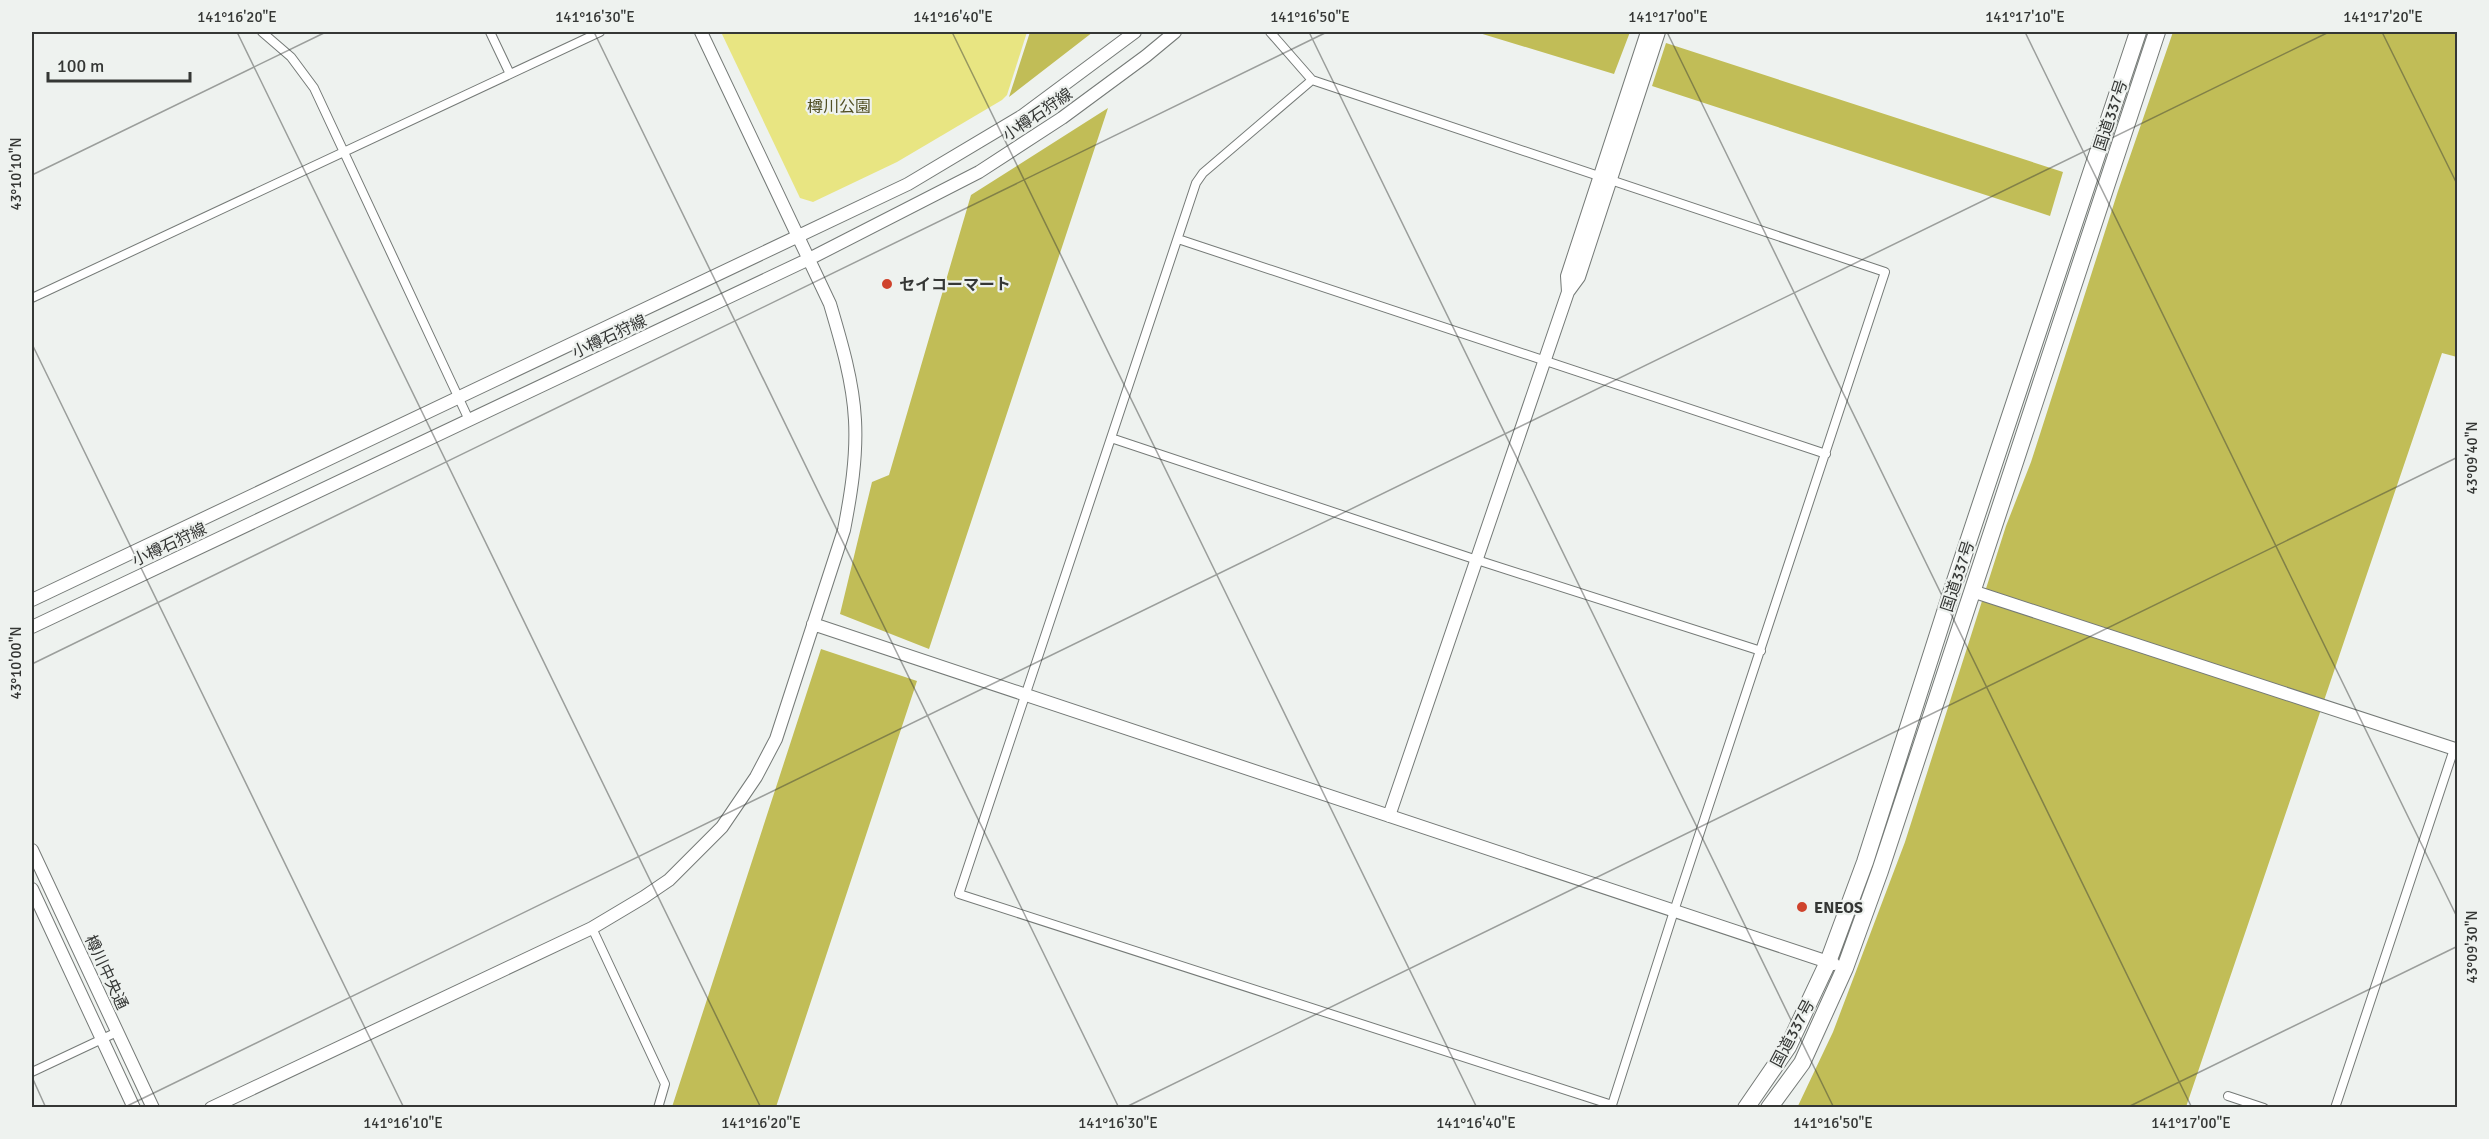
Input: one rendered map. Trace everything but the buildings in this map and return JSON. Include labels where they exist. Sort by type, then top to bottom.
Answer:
[{"type":"highway","name":"国道337号","points":[[1746,1107],[1788,1047],[1828,962],[1865,862],[1954,584],[2138,32]]},
{"type":"highway","name":"国道337号","points":[[1768,1107],[1802,1063],[1845,968],[1880,871],[2157,32]]},
{"type":"street","points":[[262,32],[291,57],[314,88],[469,420]]},
{"type":"street","points":[[490,32],[510,74]]},
{"type":"street","points":[[32,298],[600,32]]},
{"type":"street","points":[[211,1107],[592,928],[627,908],[669,880],[707,843],[737,806],[776,739],[844,530],[851,496],[855,419],[841,340],[830,304],[701,32]]},
{"type":"street","name":"小樽石狩線","points":[[32,600],[908,184],[1022,116],[1136,32]]},
{"type":"street","name":"小樽石狩線","points":[[32,627],[809,259],[979,172],[1027,142],[1146,56],[1175,32]]},
{"type":"street","points":[[1270,32],[1312,80],[1885,272],[1612,1105],[959,894],[1196,183],[1203,173],[1312,80]]},
{"type":"street","points":[[1606,177],[1647,32]]},
{"type":"street","points":[[1389,816],[1568,292],[1567,276],[1659,32]]},
{"type":"street","points":[[1178,239],[1826,454]]},
{"type":"street","points":[[1111,438],[1477,560],[1761,651]]},
{"type":"street","points":[[1954,584],[2456,749],[2335,1107]]},
{"type":"street","points":[[813,624],[1845,968]]},
{"type":"street","name":"樽川中央通","points":[[32,854],[153,1107]]},
{"type":"street","name":"樽川中央通","points":[[32,889],[135,1107]]},
{"type":"street","points":[[592,928],[665,1084],[658,1107]]},
{"type":"street","points":[[32,1072],[117,1032]]},
{"type":"street","points":[[2228,1096],[2264,1107]]},
{"type":"green space","name":"樽川公園","points":[[721,32],[1027,32],[1007,95],[1002,100],[897,162],[813,202],[800,198]]},
{"type":"shaded area","points":[[1030,32],[1093,32],[1009,97]]},
{"type":"shaded area","points":[[1476,32],[1630,32],[1614,74]]},
{"type":"shaded area","points":[[2173,32],[2457,32],[2458,290],[2455,300],[2458,301],[2457,357],[2442,353],[2186,1107],[1797,1108],[1833,1032],[1905,842],[2006,526],[2031,462],[2118,191]]},
{"type":"shaded area","points":[[1666,43],[2063,172],[2050,216],[1652,86]]},
{"type":"shaded area","points":[[1108,108],[929,649],[840,614],[872,482],[889,475],[971,195]]},
{"type":"shaded area","points":[[821,649],[917,681],[776,1107],[672,1107]]},
{"type":"place","name":"セイコーマート","points":[[887,284]]},
{"type":"place","name":"ENEOS","points":[[1802,907]]}]
